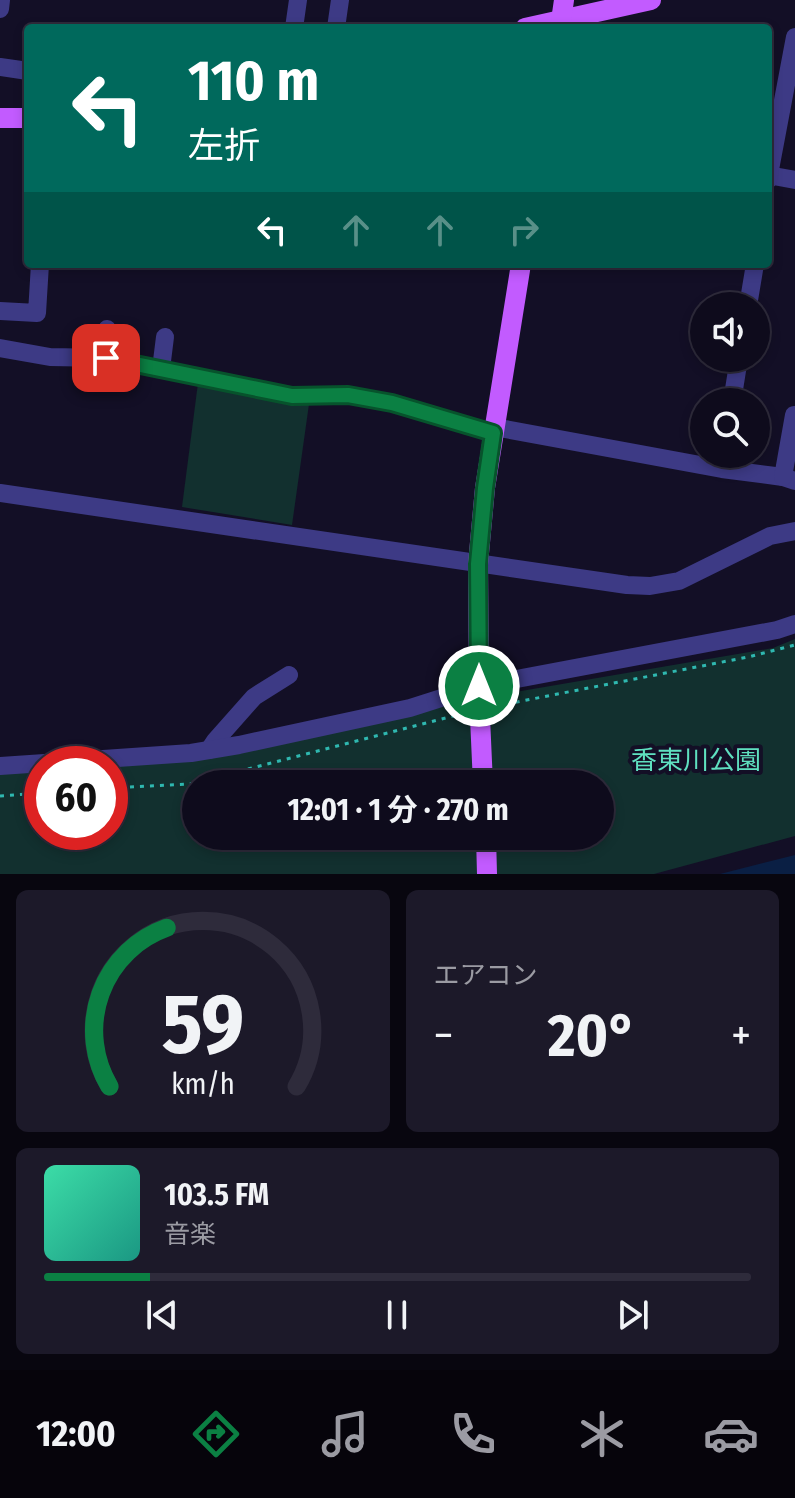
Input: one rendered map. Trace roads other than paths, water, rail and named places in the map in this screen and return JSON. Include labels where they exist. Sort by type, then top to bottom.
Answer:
[{"type":"main road","points":[[537,24],[562,16],[651,0]]},
{"type":"main road","points":[[0,118],[24,118]]},
{"type":"main road","points":[[483,770],[484,696],[478,564],[485,488],[520,268]]},
{"type":"main road","points":[[486,850],[487,874]]},
{"type":"street","points":[[0,9],[1,0]]},
{"type":"street","points":[[295,24],[298,0]]},
{"type":"street","points":[[337,24],[340,0]]},
{"type":"street","points":[[772,156],[795,37]]},
{"type":"street","points":[[0,67],[24,70]]},
{"type":"street","points":[[772,177],[795,180]]},
{"type":"street","points":[[0,311],[37,313],[40,268]]},
{"type":"street","points":[[750,292],[754,268]]},
{"type":"street","points":[[106,358],[107,329]]},
{"type":"street","points":[[161,369],[165,337]]},
{"type":"street","points":[[0,348],[50,357],[106,358],[292,396],[348,395],[392,403],[494,430],[690,457]]},
{"type":"street","points":[[746,468],[789,479],[794,415]]},
{"type":"street","points":[[0,493],[627,585],[650,586],[679,581],[770,536],[795,531]]},
{"type":"street","points":[[0,766],[209,750],[410,708],[484,696],[795,624]]},
{"type":"street","points":[[209,750],[254,697],[289,675]]},
{"type":"water","points":[[795,855],[795,874],[720,874]]},
{"type":"park label","name":"香東川公園","points":[[696,760]]}]
